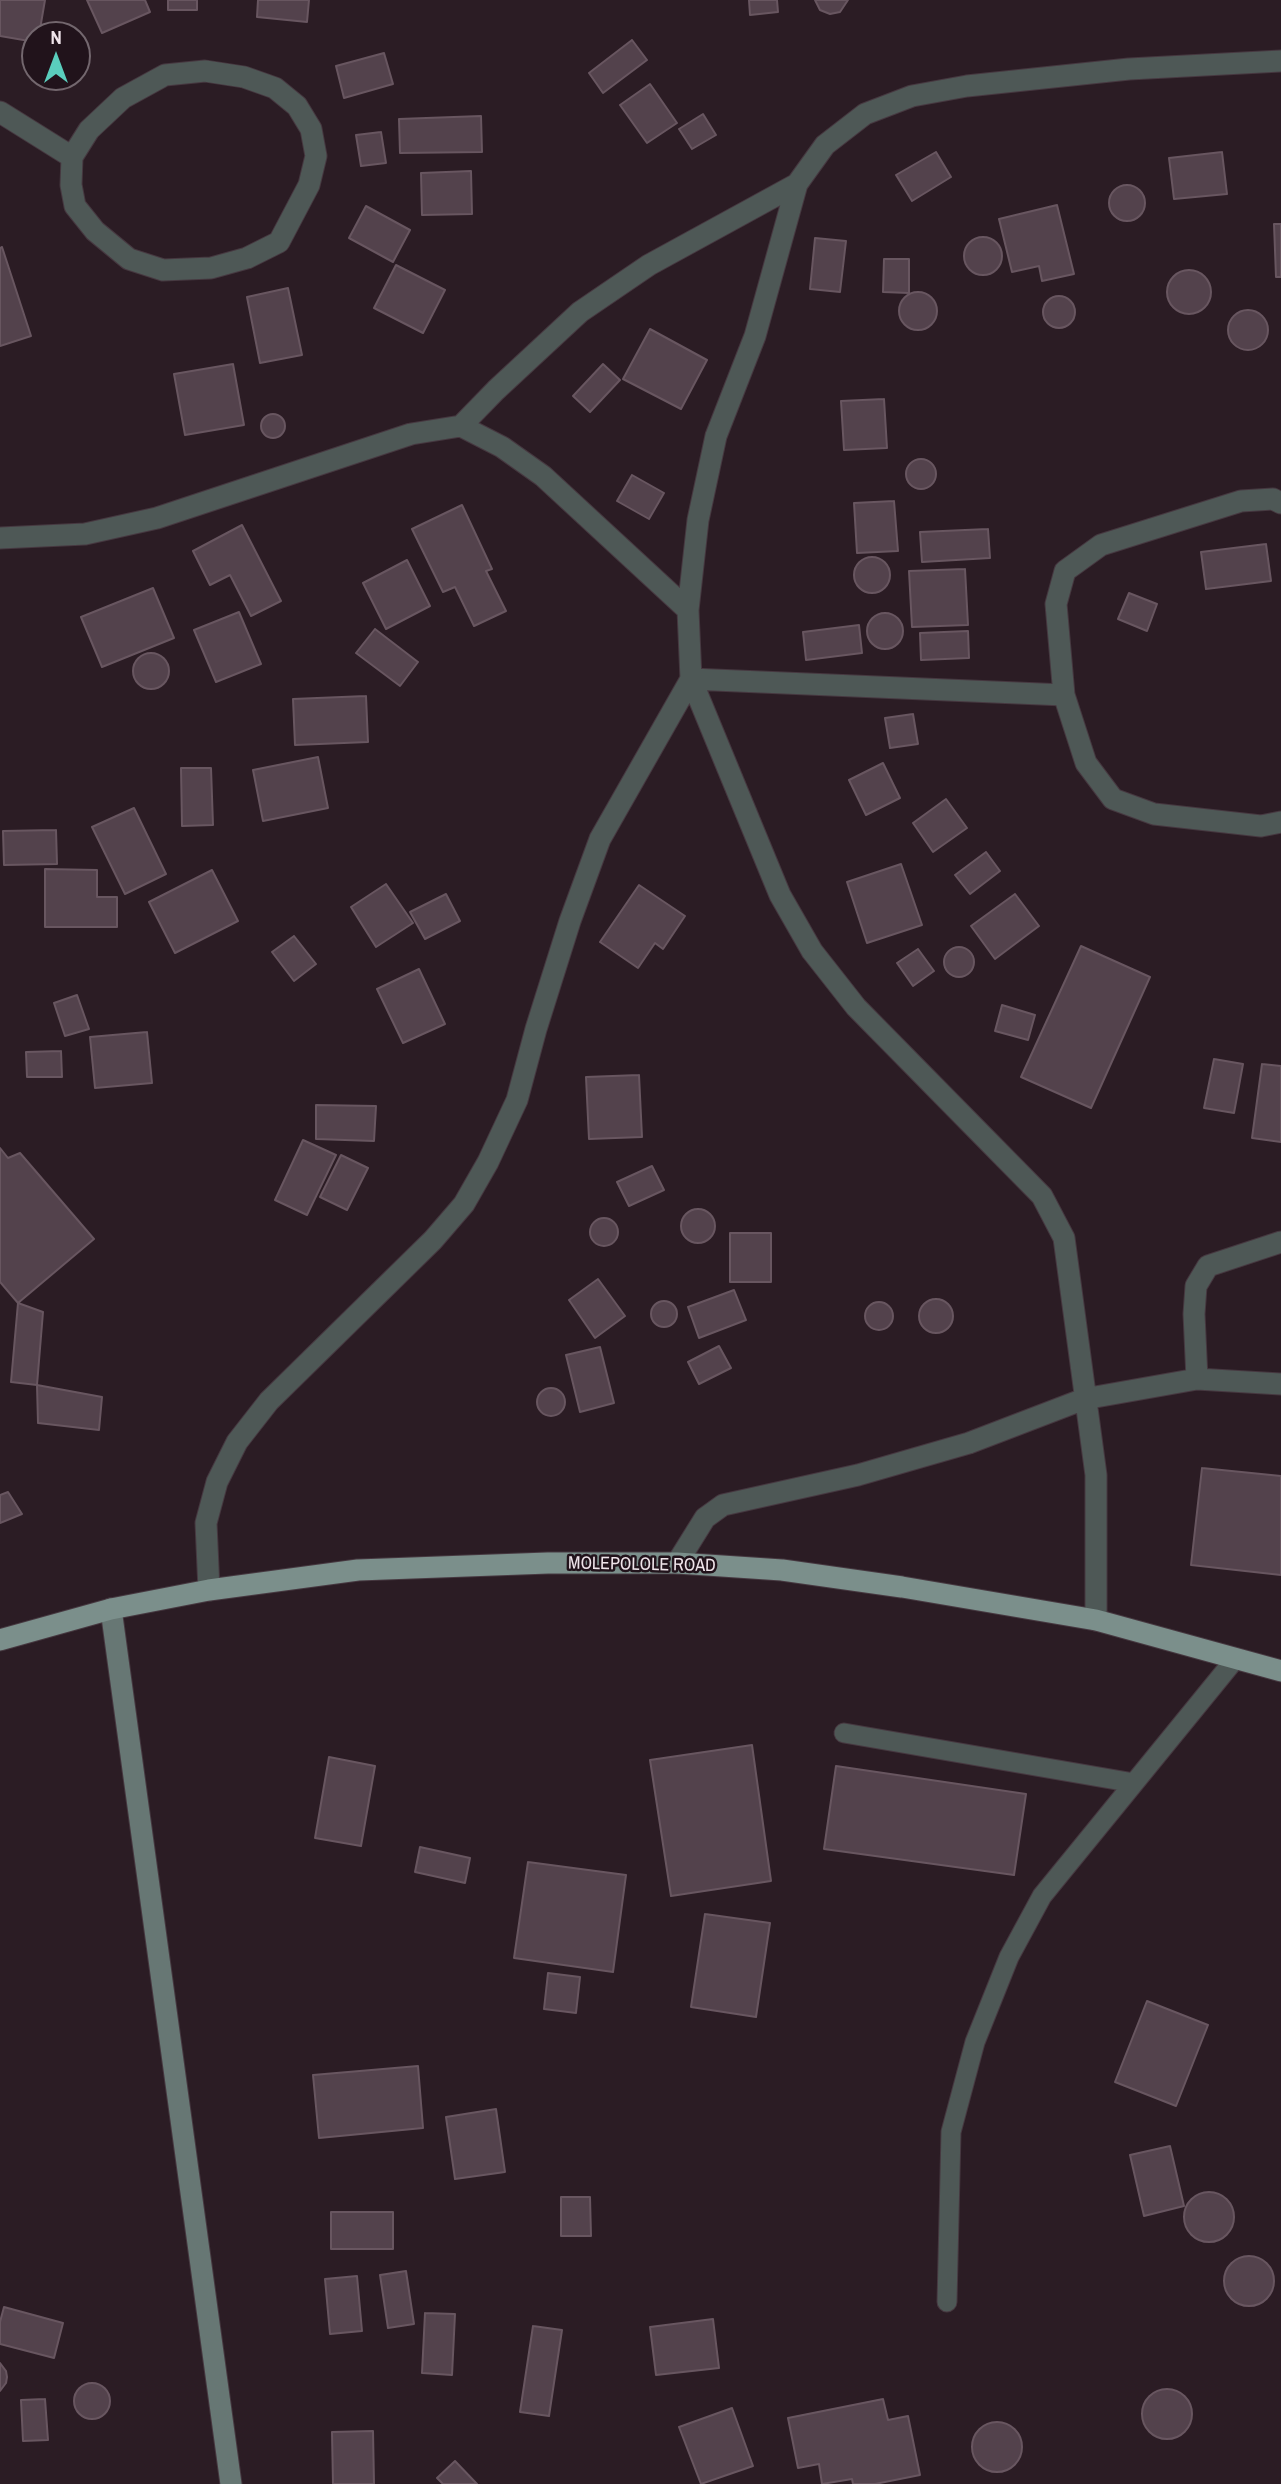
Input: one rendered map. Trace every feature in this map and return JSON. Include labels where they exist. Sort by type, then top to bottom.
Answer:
[{"type":"main road","name":"MOLEPOLOLE ROAD","points":[[0,1640],[111,1609],[209,1590],[358,1570],[548,1563],[677,1563],[782,1570],[1096,1620],[1281,1671]]},
{"type":"street","points":[[1096,1620],[1096,1475],[1064,1238],[1042,1196],[856,1007],[812,951],[780,894],[691,680],[688,610],[698,520],[716,436],[755,336],[797,184],[825,145],[865,114],[912,96],[967,86],[1129,69],[1281,61]]},
{"type":"street","points":[[205,71],[244,77],[275,88],[297,106],[310,130],[316,156],[309,185],[279,242],[247,258],[211,268],[163,270],[129,259],[95,231],[75,206],[71,185],[72,157],[89,130],[123,98],[165,75],[205,71]]},
{"type":"street","points":[[0,112],[72,157]]},
{"type":"street","points":[[461,426],[580,312],[649,265],[797,184]]},
{"type":"street","points":[[0,538],[85,534],[157,518],[411,434],[461,426],[502,447],[542,476],[688,610]]},
{"type":"street","points":[[1281,503],[1273,499],[1241,501],[1101,545],[1065,570],[1056,604],[1064,695],[1086,763],[1113,799],[1154,814],[1261,826],[1281,822]]},
{"type":"street","points":[[691,680],[1064,695]]},
{"type":"street","points":[[209,1590],[206,1523],[217,1482],[237,1442],[269,1401],[433,1240],[464,1204],[488,1162],[517,1100],[566,933],[600,839],[691,680]]},
{"type":"street","points":[[1197,1379],[1194,1314],[1196,1286],[1208,1266],[1281,1242]]},
{"type":"street","points":[[677,1563],[705,1518],[723,1505],[858,1475],[957,1447],[1084,1399],[1197,1379],[1281,1384]]},
{"type":"street","points":[[111,1609],[231,2484]]},
{"type":"lane","points":[[947,2302],[951,2132],[975,2042],[1009,1957],[1042,1896],[1236,1658]]},
{"type":"lane","points":[[844,1733],[1134,1783]]},
{"type":"building","points":[[0,0],[45,0],[41,21],[21,21],[21,40],[0,36]]},
{"type":"building","points":[[87,0],[145,0],[150,12],[102,33]]},
{"type":"building","points":[[168,0],[197,0],[197,10],[168,10]]},
{"type":"building","points":[[258,0],[309,0],[307,22],[257,17]]},
{"type":"building","points":[[749,0],[777,0],[778,12],[750,15]]},
{"type":"building","points":[[815,0],[848,0],[840,12],[830,14],[820,10]]},
{"type":"building","points":[[632,40],[647,60],[603,93],[589,73]]},
{"type":"building","points":[[384,53],[393,84],[344,98],[336,66]]},
{"type":"building","points":[[650,84],[677,123],[647,143],[620,105]]},
{"type":"building","points":[[703,114],[716,135],[692,149],[679,129]]},
{"type":"building","points":[[481,116],[482,152],[400,153],[399,119]]},
{"type":"building","points":[[381,132],[386,163],[361,166],[356,135]]},
{"type":"building","points":[[936,152],[951,177],[912,201],[896,175]]},
{"type":"building","points":[[1222,152],[1227,194],[1174,199],[1169,158]]},
{"type":"building","points":[[471,171],[472,214],[422,215],[421,173]]},
{"type":"building","points":[[1127,185],[1140,190],[1145,203],[1140,216],[1127,221],[1114,216],[1109,203],[1114,190]]},
{"type":"building","points":[[1057,205],[1074,274],[1042,281],[1039,266],[1012,272],[999,219]]},
{"type":"building","points":[[366,206],[410,230],[393,262],[349,238]]},
{"type":"building","points":[[1274,224],[1281,224],[1281,277],[1276,277]]},
{"type":"building","points":[[983,237],[997,242],[1002,256],[997,270],[983,275],[969,270],[964,256],[969,242]]},
{"type":"building","points":[[815,238],[846,241],[840,292],[810,289]]},
{"type":"building","points":[[2,247],[31,336],[0,346],[0,248]]},
{"type":"building","points":[[884,259],[909,259],[909,293],[883,292]]},
{"type":"building","points":[[396,265],[445,290],[423,333],[374,308]]},
{"type":"building","points":[[1189,270],[1205,276],[1211,292],[1205,308],[1189,314],[1173,308],[1167,292],[1173,276]]},
{"type":"building","points":[[288,288],[302,355],[260,363],[247,297]]},
{"type":"building","points":[[918,292],[932,297],[937,311],[932,325],[918,330],[904,325],[899,311],[904,297]]},
{"type":"building","points":[[1059,296],[1070,301],[1075,312],[1070,323],[1059,328],[1048,323],[1043,312],[1048,301]]},
{"type":"building","points":[[1248,310],[1256,311],[1262,316],[1267,322],[1267,338],[1262,344],[1256,349],[1248,350],[1240,349],[1234,344],[1229,338],[1228,330],[1229,322],[1234,316],[1240,311]]},
{"type":"building","points":[[650,329],[707,360],[681,409],[623,379]]},
{"type":"building","points":[[233,364],[244,425],[185,435],[174,374]]},
{"type":"building","points":[[603,364],[620,380],[590,412],[573,396]]},
{"type":"building","points":[[884,399],[887,448],[844,450],[841,401]]},
{"type":"building","points":[[273,414],[282,417],[285,426],[282,435],[273,438],[264,435],[261,426],[264,417]]},
{"type":"building","points":[[921,459],[932,463],[936,474],[932,485],[921,489],[910,485],[906,474],[910,463]]},
{"type":"building","points":[[632,475],[664,493],[649,519],[617,501]]},
{"type":"building","points":[[894,501],[898,551],[857,553],[854,503]]},
{"type":"building","points":[[462,505],[492,569],[486,571],[506,611],[474,626],[455,587],[443,592],[412,529]]},
{"type":"building","points":[[242,525],[281,601],[251,616],[230,575],[210,585],[193,551]]},
{"type":"building","points":[[988,529],[990,558],[922,562],[920,532]]},
{"type":"building","points":[[1266,544],[1271,581],[1206,589],[1201,552]]},
{"type":"building","points":[[872,557],[885,562],[890,575],[885,588],[872,593],[859,588],[854,575],[859,562]]},
{"type":"building","points":[[407,560],[430,606],[386,629],[363,583]]},
{"type":"building","points":[[965,569],[968,625],[912,627],[909,571]]},
{"type":"building","points":[[153,588],[174,638],[102,667],[81,617]]},
{"type":"building","points":[[1129,593],[1157,604],[1147,631],[1118,619]]},
{"type":"building","points":[[239,612],[261,664],[216,682],[194,630]]},
{"type":"building","points":[[885,613],[897,619],[903,631],[897,643],[885,649],[873,643],[867,631],[873,619]]},
{"type":"building","points":[[859,625],[862,653],[806,660],[803,632]]},
{"type":"building","points":[[375,629],[418,662],[400,686],[356,653]]},
{"type":"building","points":[[968,631],[969,658],[921,660],[920,633]]},
{"type":"building","points":[[151,653],[164,658],[169,671],[164,684],[151,689],[138,684],[133,671],[138,658]]},
{"type":"building","points":[[366,696],[368,742],[295,745],[293,699]]},
{"type":"building","points":[[913,714],[918,744],[890,748],[885,718]]},
{"type":"building","points":[[318,757],[328,808],[263,821],[253,770]]},
{"type":"building","points":[[883,763],[900,798],[866,815],[849,780]]},
{"type":"building","points":[[181,768],[211,768],[213,825],[182,826]]},
{"type":"building","points":[[946,799],[967,828],[933,852],[913,823]]},
{"type":"building","points":[[134,808],[166,874],[125,894],[92,827]]},
{"type":"building","points":[[56,830],[57,864],[4,865],[3,831]]},
{"type":"building","points":[[986,852],[1000,871],[970,894],[955,875]]},
{"type":"building","points":[[901,864],[922,925],[867,943],[847,882]]},
{"type":"building","points":[[45,869],[97,870],[97,897],[117,897],[117,927],[45,927]]},
{"type":"building","points":[[212,870],[238,921],[175,953],[149,902]]},
{"type":"building","points":[[386,884],[413,923],[376,947],[351,907]]},
{"type":"building","points":[[639,885],[685,916],[663,949],[655,943],[638,968],[600,942]]},
{"type":"building","points":[[446,894],[460,921],[425,939],[410,912]]},
{"type":"building","points":[[1015,894],[1039,926],[995,959],[971,926]]},
{"type":"building","points":[[294,936],[316,964],[294,981],[272,952]]},
{"type":"building","points":[[1081,946],[1150,977],[1091,1108],[1021,1077]]},
{"type":"building","points":[[959,947],[970,951],[974,962],[970,973],[959,977],[948,973],[944,962],[948,951]]},
{"type":"building","points":[[918,949],[934,971],[913,986],[897,963]]},
{"type":"building","points":[[419,969],[445,1024],[403,1043],[377,989]]},
{"type":"building","points":[[77,995],[89,1029],[65,1036],[54,1003]]},
{"type":"building","points":[[1002,1005],[1035,1015],[1028,1040],[995,1031]]},
{"type":"building","points":[[147,1032],[152,1083],[95,1088],[90,1037]]},
{"type":"building","points":[[61,1051],[62,1077],[27,1077],[26,1052]]},
{"type":"building","points":[[1214,1059],[1243,1064],[1234,1113],[1204,1108]]},
{"type":"building","points":[[1262,1064],[1281,1066],[1281,1142],[1252,1138]]},
{"type":"building","points":[[639,1075],[642,1137],[589,1139],[586,1077]]},
{"type":"building","points":[[316,1105],[376,1106],[374,1141],[316,1139]]},
{"type":"building","points":[[303,1140],[336,1155],[307,1215],[275,1200]]},
{"type":"building","points":[[0,1148],[8,1158],[20,1153],[94,1239],[18,1303],[0,1282]]},
{"type":"building","points":[[341,1155],[368,1168],[347,1210],[320,1197]]},
{"type":"building","points":[[652,1166],[664,1190],[629,1206],[617,1182]]},
{"type":"building","points":[[698,1209],[710,1214],[715,1226],[710,1238],[698,1243],[686,1238],[681,1226],[686,1214]]},
{"type":"building","points":[[604,1218],[614,1222],[618,1232],[614,1242],[604,1246],[594,1242],[590,1232],[594,1222]]},
{"type":"building","points":[[730,1233],[771,1233],[771,1282],[730,1282]]},
{"type":"building","points":[[598,1279],[625,1316],[595,1338],[569,1300]]},
{"type":"building","points":[[734,1290],[746,1320],[699,1338],[688,1307]]},
{"type":"building","points":[[936,1299],[948,1304],[953,1316],[948,1328],[936,1333],[924,1328],[919,1316],[924,1304]]},
{"type":"building","points":[[664,1301],[674,1304],[677,1314],[674,1324],[664,1327],[654,1324],[651,1314],[654,1304]]},
{"type":"building","points":[[879,1302],[889,1306],[893,1316],[889,1326],[879,1330],[869,1326],[865,1316],[869,1306]]},
{"type":"building","points":[[18,1303],[43,1312],[37,1385],[11,1382]]},
{"type":"building","points":[[719,1346],[731,1368],[699,1384],[688,1362]]},
{"type":"building","points":[[600,1347],[614,1403],[580,1412],[566,1355]]},
{"type":"building","points":[[37,1385],[102,1397],[99,1430],[38,1423]]},
{"type":"building","points":[[551,1388],[561,1392],[565,1402],[561,1412],[551,1416],[541,1412],[537,1402],[541,1392]]},
{"type":"building","points":[[1202,1468],[1281,1476],[1281,1575],[1191,1565]]},
{"type":"building","points":[[8,1492],[22,1514],[0,1523],[0,1495]]},
{"type":"building","points":[[752,1745],[771,1881],[671,1896],[650,1760]]},
{"type":"building","points":[[329,1757],[375,1766],[361,1846],[315,1838]]},
{"type":"building","points":[[836,1766],[1026,1794],[1014,1875],[824,1849]]},
{"type":"building","points":[[420,1847],[470,1858],[465,1883],[415,1872]]},
{"type":"building","points":[[528,1862],[626,1875],[613,1972],[514,1958]]},
{"type":"building","points":[[705,1914],[770,1923],[756,2017],[691,2007]]},
{"type":"building","points":[[548,1973],[580,1977],[576,2013],[544,2009]]},
{"type":"building","points":[[1147,2001],[1208,2025],[1176,2106],[1115,2082]]},
{"type":"building","points":[[418,2066],[423,2128],[319,2138],[313,2075]]},
{"type":"building","points":[[496,2109],[505,2172],[455,2179],[446,2117]]},
{"type":"building","points":[[1170,2146],[1184,2206],[1144,2216],[1130,2155]]},
{"type":"building","points":[[1209,2192],[1227,2199],[1234,2217],[1227,2235],[1209,2242],[1191,2235],[1184,2217],[1191,2199]]},
{"type":"building","points":[[561,2197],[590,2197],[591,2236],[561,2236]]},
{"type":"building","points":[[331,2212],[393,2212],[393,2249],[331,2249]]},
{"type":"building","points":[[1249,2256],[1267,2263],[1274,2281],[1267,2299],[1249,2306],[1231,2299],[1224,2281],[1231,2263]]},
{"type":"building","points":[[406,2271],[414,2324],[388,2328],[380,2275]]},
{"type":"building","points":[[357,2276],[362,2331],[330,2334],[325,2279]]},
{"type":"building","points":[[4,2307],[63,2323],[54,2358],[0,2344],[0,2322]]},
{"type":"building","points":[[425,2313],[455,2314],[452,2375],[422,2373]]},
{"type":"building","points":[[713,2319],[719,2368],[656,2375],[650,2327]]},
{"type":"building","points":[[533,2326],[562,2330],[549,2416],[520,2412]]},
{"type":"building","points":[[0,2363],[7,2377],[0,2391]]},
{"type":"building","points":[[92,2383],[105,2388],[110,2401],[105,2414],[92,2419],[79,2414],[74,2401],[79,2388]]},
{"type":"building","points":[[1167,2389],[1185,2396],[1192,2414],[1185,2432],[1167,2439],[1149,2432],[1142,2414],[1149,2396]]},
{"type":"building","points":[[45,2399],[48,2440],[23,2441],[21,2400]]},
{"type":"building","points":[[883,2399],[888,2420],[908,2416],[920,2475],[875,2484],[853,2484],[852,2479],[822,2484],[819,2464],[798,2468],[788,2418]]},
{"type":"building","points":[[732,2408],[753,2466],[701,2484],[679,2427]]},
{"type":"building","points":[[997,2422],[1015,2429],[1022,2447],[1015,2465],[997,2472],[979,2465],[972,2447],[979,2429]]},
{"type":"building","points":[[373,2431],[374,2484],[333,2484],[332,2432]]},
{"type":"building","points":[[455,2461],[477,2484],[443,2484],[437,2478]]}]
